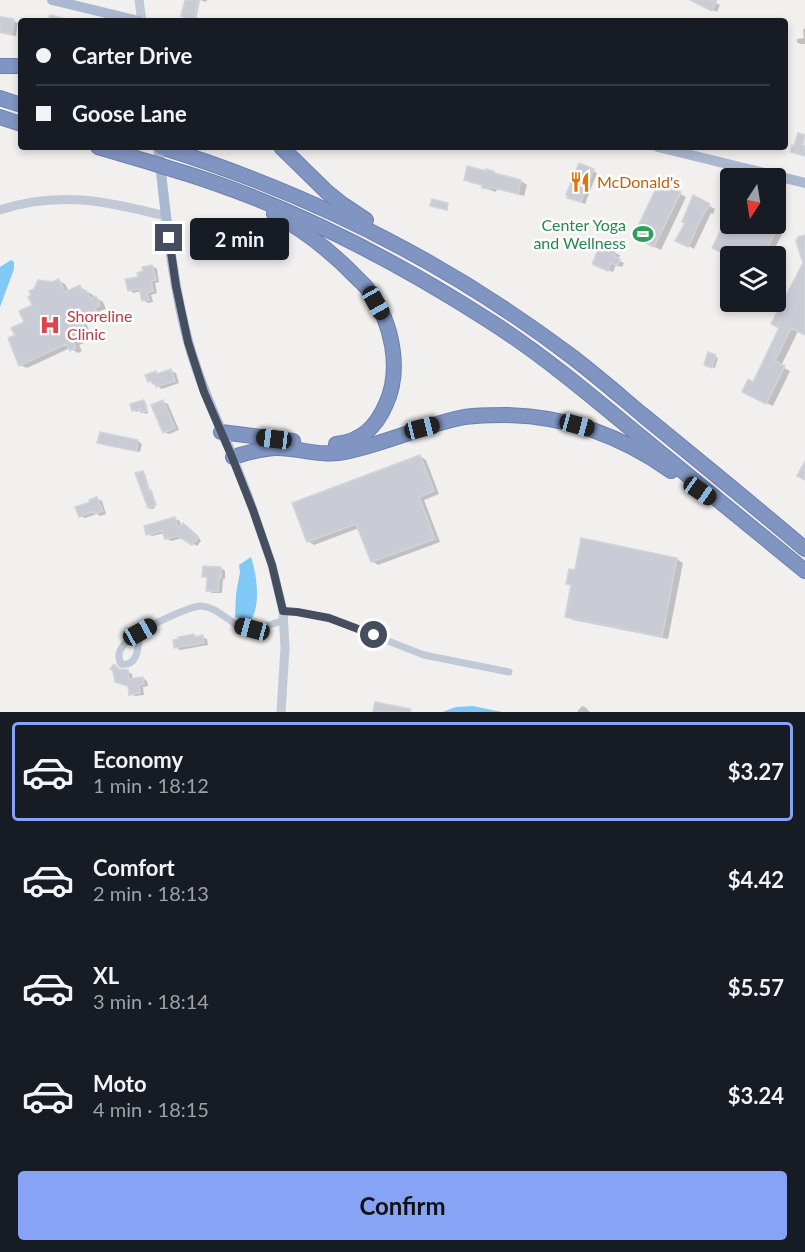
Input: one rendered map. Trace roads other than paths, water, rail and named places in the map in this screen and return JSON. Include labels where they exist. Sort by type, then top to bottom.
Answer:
[{"type":"highway","points":[[0,66],[18,66]]},
{"type":"highway","points":[[0,98],[18,104]]},
{"type":"highway","points":[[0,117],[18,123]]},
{"type":"highway","points":[[108,150],[182,172],[267,203],[399,266],[489,320],[568,377],[805,571]]},
{"type":"highway","points":[[171,150],[262,182],[335,213],[425,260]]},
{"type":"highway","points":[[284,150],[342,204],[425,260],[518,318],[571,356],[805,549]]},
{"type":"highway","points":[[182,172],[276,215],[316,241],[369,291],[383,316],[391,343],[394,371],[390,394],[381,417],[368,432],[348,442],[326,445],[221,432]]},
{"type":"highway","points":[[232,457],[254,450],[277,448],[343,453],[458,418],[528,415],[563,421],[624,442],[665,466],[753,528]]},
{"type":"main road","points":[[52,0],[128,18]]},
{"type":"main road","points":[[162,150],[166,216],[176,286],[188,342],[204,392],[232,457]]},
{"type":"main road","points":[[670,150],[805,183]]},
{"type":"street","points":[[139,0],[141,18]]},
{"type":"street","points":[[0,210],[47,200],[74,199],[110,203],[166,216]]},
{"type":"street","points":[[232,457],[251,502],[272,565],[283,616],[285,648],[281,712]]},
{"type":"street","points":[[140,632],[133,662],[127,665],[121,664],[119,652],[132,637],[140,632],[171,616],[200,606],[212,609],[237,625],[252,629],[297,612],[329,618],[424,655],[508,672]]},
{"type":"water","points":[[11,260],[14,262],[14,269],[0,307],[0,267]]},
{"type":"water","points":[[251,557],[255,573],[257,601],[248,624],[235,617],[236,594],[239,565]]},
{"type":"water","points":[[473,706],[502,712],[442,712],[456,707]]},
{"type":"place","name":"McDonald's","points":[[580,182]]},
{"type":"place","name":"Center Yoga and Wellness","points":[[643,234]]},
{"type":"place","name":"Shoreline Clinic","points":[[50,325]]}]
